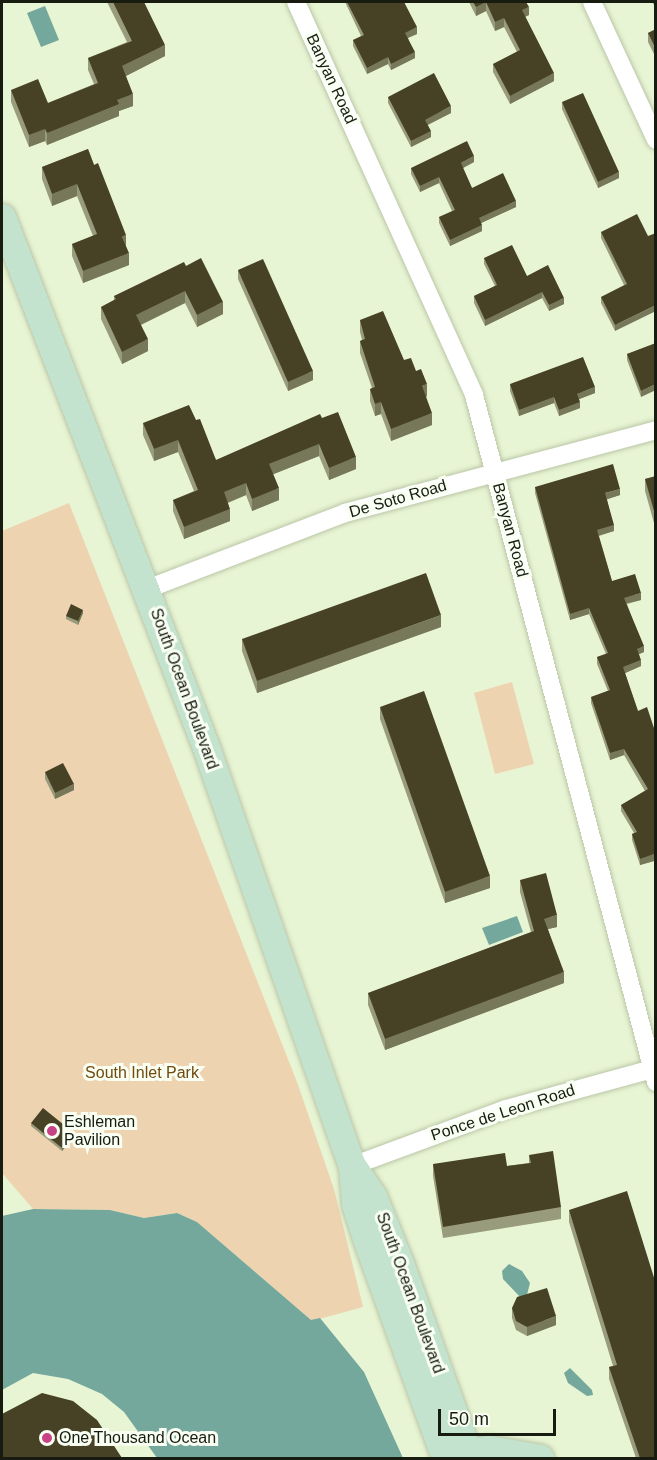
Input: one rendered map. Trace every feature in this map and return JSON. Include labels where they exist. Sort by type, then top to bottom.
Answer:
[{"type":"main road","name":"South Ocean Boulevard","points":[[2,217],[147,589],[352,1166],[378,1207],[457,1456]]},
{"type":"main road","points":[[457,1456],[512,1451],[540,1458]]},
{"type":"street","name":"Banyan Road","points":[[296,2],[464,368],[495,472],[654,1073]]},
{"type":"street","points":[[592,2],[656,140]]},
{"type":"street","name":"De Soto Road","points":[[147,589],[328,519],[656,430]]},
{"type":"street","name":"Ponce de Leon Road","points":[[352,1166],[506,1109],[654,1073]]},
{"type":"green space","name":"South Inlet Park","points":[[69,503],[297,1082],[334,1189],[363,1307],[312,1321],[197,1222],[177,1213],[144,1218],[110,1210],[33,1209],[2,1173],[2,531]]},
{"type":"green space","points":[[512,682],[534,764],[495,774],[474,693]]},
{"type":"water","points":[[45,6],[59,40],[41,47],[27,13]]},
{"type":"water","points":[[517,916],[523,932],[489,945],[482,928]]},
{"type":"water","points":[[33,1209],[110,1210],[144,1218],[177,1213],[197,1222],[311,1320],[320,1318],[364,1372],[403,1458],[157,1458],[124,1412],[102,1394],[68,1379],[33,1373],[2,1390],[2,1216]]},
{"type":"water","points":[[509,1264],[522,1271],[530,1283],[527,1295],[521,1298],[503,1279],[502,1271]]},
{"type":"water","points":[[570,1368],[592,1390],[593,1395],[587,1396],[568,1383],[564,1373]]},
{"type":"building","points":[[113,2],[144,2],[165,45],[122,66],[133,94],[117,100],[119,104],[47,133],[45,129],[29,135],[11,90],[38,79],[48,103],[98,83],[88,58],[132,41]]},
{"type":"building","points":[[347,2],[404,2],[417,27],[405,33],[415,52],[391,64],[388,57],[367,68],[353,40],[364,35]]},
{"type":"building","points":[[473,2],[486,2],[476,7]]},
{"type":"building","points":[[486,2],[526,2],[529,7],[522,10],[554,73],[510,96],[493,64],[520,50],[504,18],[495,22]]},
{"type":"building","points":[[656,29],[656,47],[655,47],[648,33]]},
{"type":"building","points":[[434,73],[451,106],[425,120],[431,131],[411,141],[388,97]]},
{"type":"building","points":[[583,93],[619,172],[598,182],[562,102]]},
{"type":"building","points":[[467,141],[474,156],[461,163],[472,188],[503,173],[516,201],[479,218],[482,225],[450,240],[439,217],[455,210],[439,177],[420,186],[411,168]]},
{"type":"building","points":[[88,149],[94,165],[98,163],[126,235],[122,237],[129,253],[83,271],[72,244],[97,234],[77,184],[52,194],[42,167]]},
{"type":"building","points":[[637,214],[648,236],[656,233],[656,305],[615,325],[601,297],[627,284],[601,232]]},
{"type":"building","points":[[512,245],[527,276],[548,265],[564,298],[549,305],[542,292],[485,320],[474,296],[497,285],[484,258]]},
{"type":"building","points":[[201,258],[223,302],[197,315],[185,291],[136,315],[148,339],[122,352],[101,307],[116,299],[114,296],[184,262],[186,266]]},
{"type":"building","points":[[263,259],[313,371],[288,382],[238,270]]},
{"type":"building","points":[[383,311],[404,360],[411,358],[416,371],[421,369],[427,384],[422,386],[432,413],[391,429],[381,402],[375,404],[370,389],[375,387],[360,341],[365,339],[360,320]]},
{"type":"building","points":[[656,343],[656,384],[641,391],[627,354]]},
{"type":"building","points":[[583,357],[595,387],[577,394],[580,402],[559,410],[554,397],[519,410],[510,384]]},
{"type":"building","points":[[189,405],[196,420],[200,419],[216,460],[320,414],[322,418],[338,412],[356,457],[329,468],[319,444],[269,464],[279,488],[252,499],[246,483],[224,492],[230,509],[184,527],[173,500],[198,490],[178,440],[154,449],[143,423]]},
{"type":"building","points":[[613,464],[620,489],[605,493],[614,525],[597,530],[612,581],[635,574],[641,593],[624,598],[644,646],[637,649],[641,660],[623,667],[638,711],[647,707],[656,734],[656,859],[654,854],[640,859],[632,834],[637,832],[621,805],[648,789],[624,749],[610,753],[591,697],[610,690],[597,657],[608,653],[589,608],[570,614],[535,487]]},
{"type":"building","points":[[656,476],[656,510],[654,511],[645,479]]},
{"type":"building","points":[[426,573],[441,615],[257,681],[242,639]]},
{"type":"building","points":[[71,604],[83,610],[78,621],[66,616]]},
{"type":"building","points":[[424,691],[490,876],[445,892],[380,707]]},
{"type":"building","points":[[63,763],[74,784],[55,793],[45,772]]},
{"type":"building","points":[[546,873],[557,915],[544,919],[564,972],[385,1039],[368,993],[534,931],[520,880]]},
{"type":"building","name":"Eshleman Pavilion","points":[[43,1108],[74,1133],[62,1148],[31,1123]]},
{"type":"building","points":[[553,1151],[561,1207],[443,1227],[433,1164],[505,1153],[507,1166],[531,1163],[529,1155]]},
{"type":"building","points":[[627,1191],[656,1284],[656,1458],[640,1458],[609,1367],[617,1365],[569,1210]]},
{"type":"building","points":[[547,1288],[556,1316],[527,1327],[516,1321],[512,1308],[517,1297]]},
{"type":"building","points":[[42,1393],[73,1401],[97,1420],[122,1458],[2,1458],[2,1414]]},
{"type":"place","name":"Eshleman Pavilion","points":[[52,1131]]},
{"type":"place","name":"One Thousand Ocean","points":[[47,1438]]}]
